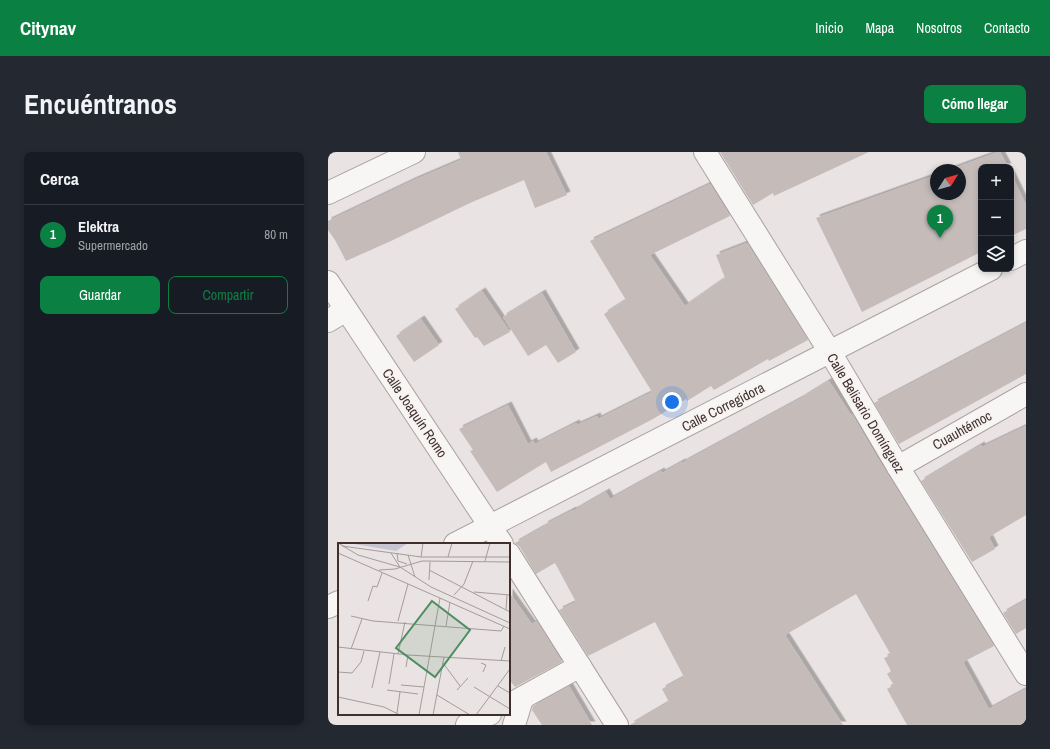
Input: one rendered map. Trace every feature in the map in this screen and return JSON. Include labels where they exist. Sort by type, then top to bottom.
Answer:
[{"type":"street","points":[[328,193],[414,152]]},
{"type":"street","name":"Calle Belisario Domínguez","points":[[705,152],[830,352],[898,467],[1026,674]]},
{"type":"street","points":[[1014,257],[1026,251]]},
{"type":"street","name":"Calle Corregidora","points":[[460,543],[497,535],[830,352],[985,272]]},
{"type":"street","name":"Calle Joaquín Romo","points":[[328,282],[337,316],[497,535]]},
{"type":"street","name":"Cuauhtémoc","points":[[898,467],[1026,394]]},
{"type":"street","points":[[510,556],[617,725]]},
{"type":"street","points":[[328,607],[338,602]]},
{"type":"street","points":[[514,725],[515,702],[580,666]]},
{"type":"street","points":[[467,725],[488,715]]},
{"type":"building","points":[[458,152],[546,152],[567,195],[535,208],[524,180],[470,203],[346,261],[328,230],[328,221],[414,180],[461,160]]},
{"type":"building","points":[[720,152],[869,152],[774,196],[773,193],[753,205]]},
{"type":"building","points":[[1000,152],[1006,164],[978,164],[978,254],[862,312],[816,218],[930,177],[930,200],[966,200],[965,164]]},
{"type":"building","points":[[1014,180],[1026,205],[1026,229],[1014,235]]},
{"type":"building","points":[[710,184],[730,216],[650,255],[685,306],[725,278],[716,255],[747,243],[808,340],[769,361],[768,359],[714,390],[711,386],[687,401],[686,399],[653,419],[551,472],[546,462],[497,492],[470,451],[473,450],[459,429],[508,405],[528,444],[533,441],[535,444],[576,423],[577,425],[597,416],[598,419],[652,392],[604,314],[626,300],[590,241]]},
{"type":"building","points":[[482,291],[510,332],[484,346],[477,337],[475,338],[455,309]]},
{"type":"building","points":[[542,293],[576,352],[558,363],[546,345],[528,356],[503,317]]},
{"type":"building","points":[[421,319],[439,345],[414,362],[396,336]]},
{"type":"building","points":[[1026,323],[1026,374],[899,444],[874,403]]},
{"type":"building","points":[[829,381],[851,415],[852,414],[994,646],[963,662],[989,709],[1026,689],[1026,725],[907,725],[887,689],[894,685],[887,674],[891,671],[884,658],[891,655],[856,594],[785,635],[843,725],[630,725],[669,702],[662,689],[684,677],[655,622],[588,656],[559,610],[576,602],[555,563],[536,574],[520,547],[515,543],[545,526],[544,525],[573,511],[606,492],[610,499],[661,471],[662,473],[682,463],[800,399]]},
{"type":"building","points":[[1026,426],[1026,515],[989,537],[995,549],[972,562],[921,481],[981,445],[982,447]]},
{"type":"building","points":[[510,593],[532,624],[537,621],[562,662],[515,687],[510,680]]},
{"type":"building","points":[[1026,600],[1026,628],[1016,634],[1003,613]]},
{"type":"building","points":[[569,686],[592,725],[542,725],[532,710],[533,706]]},
{"type":"place","name":"Elektra","points":[[940,238]]}]
